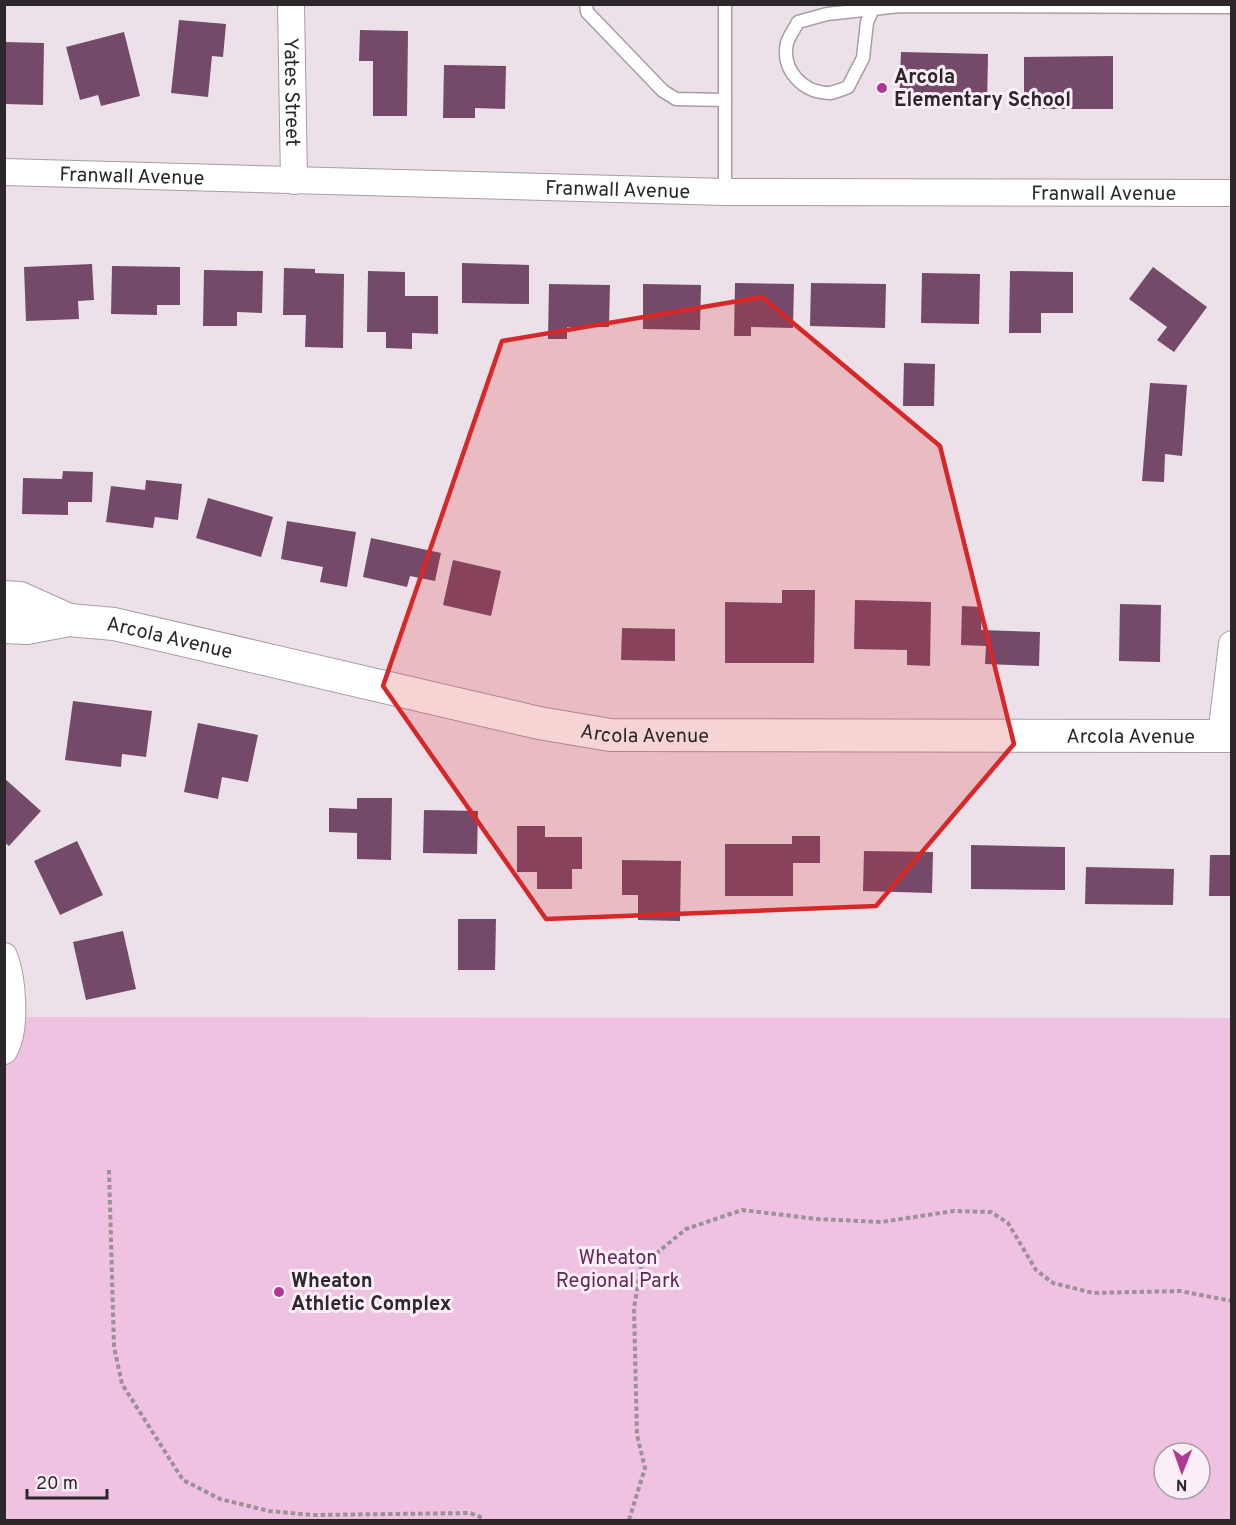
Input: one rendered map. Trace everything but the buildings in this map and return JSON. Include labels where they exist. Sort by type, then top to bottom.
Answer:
[{"type":"street","name":"Yates Street","points":[[291,4],[294,181]]},
{"type":"street","name":"Franwall Avenue","points":[[4,172],[725,192],[1232,193]]},
{"type":"street","name":"Arcola Avenue","points":[[4,597],[20,598],[69,620]]},
{"type":"street","name":"Arcola Avenue","points":[[4,627],[27,628],[69,620],[114,624],[538,723],[610,735],[1226,736]]},
{"type":"street","points":[[1226,736],[1232,644]]},
{"type":"street","points":[[4,956],[12,998],[10,1042],[4,1051]]},
{"type":"lane","points":[[586,4],[587,12],[663,91],[676,99],[725,100]]},
{"type":"lane","points":[[725,4],[725,192]]},
{"type":"lane","points":[[873,9],[867,22],[863,58],[848,87],[831,93],[813,89],[797,81],[788,66],[787,43],[798,22],[827,14],[900,6],[1232,7]]},
{"type":"path","points":[[109,1170],[114,1347],[122,1384],[183,1479],[220,1499],[269,1511],[314,1515],[470,1513],[483,1518],[482,1521]]},
{"type":"path","points":[[629,1521],[645,1468],[638,1435],[634,1308],[641,1266],[686,1229],[742,1210],[817,1219],[881,1222],[954,1211],[991,1212],[1008,1223],[1036,1270],[1053,1283],[1093,1293],[1180,1291],[1232,1301]]},
{"type":"highlighted area","points":[[762,297],[940,446],[1014,744],[876,906],[546,919],[383,686],[502,341]]},
{"type":"green space","name":"Wheaton Regional Park","points":[[4,1017],[1231,1018],[1231,1520],[5,1520]]},
{"type":"place","name":"Arcola Elementary School","points":[[882,88]]},
{"type":"place","name":"Wheaton Athletic Complex","points":[[279,1292]]}]
